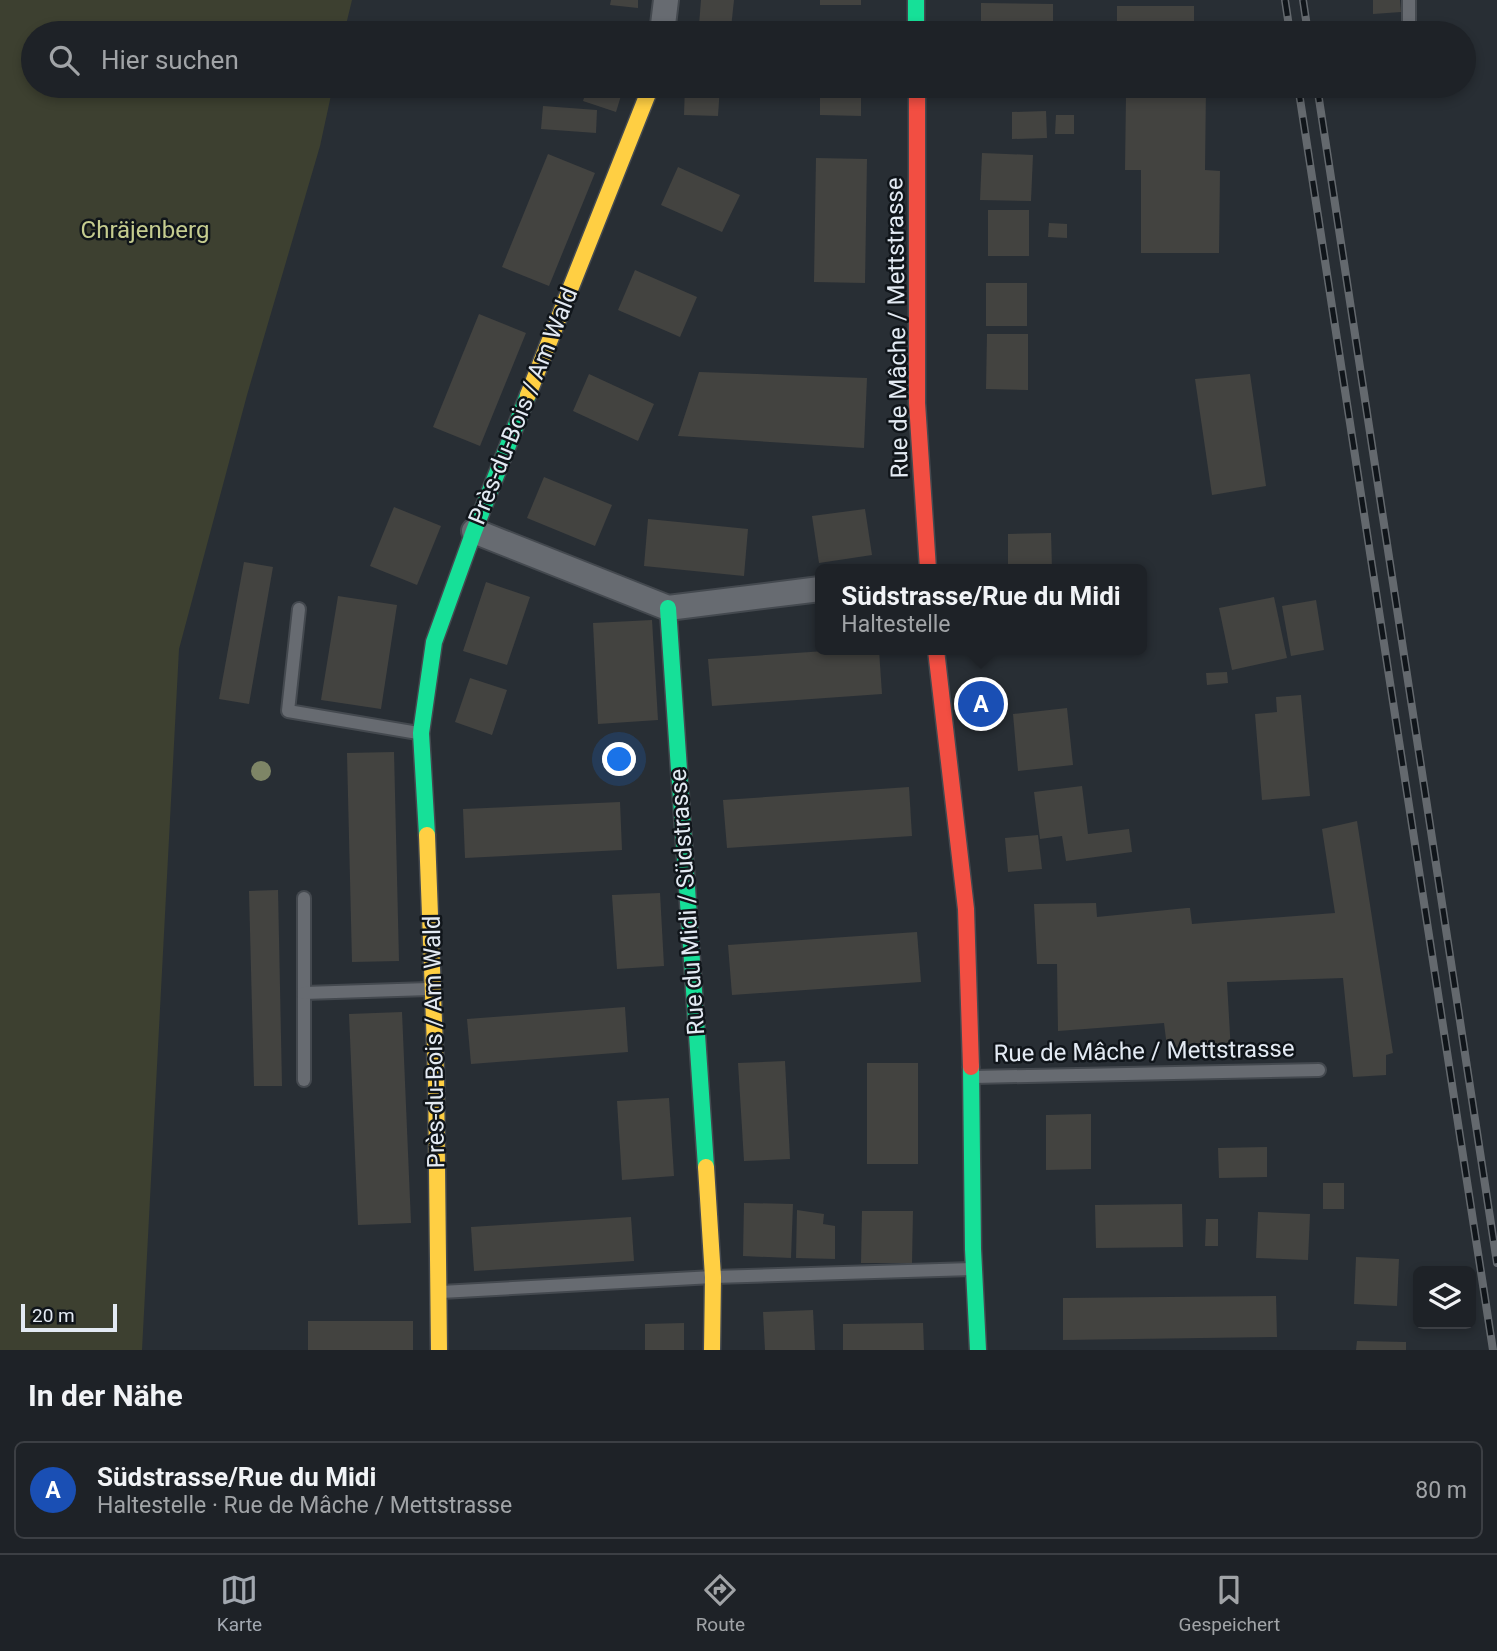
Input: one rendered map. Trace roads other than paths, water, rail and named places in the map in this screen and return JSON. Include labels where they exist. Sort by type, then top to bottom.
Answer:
[{"type":"street","points":[[663,21],[666,0]]},
{"type":"street","points":[[916,0],[916,21]]},
{"type":"street","name":"Près-du-Bois / Am Wald","points":[[439,1350],[433,988],[421,733],[434,642],[474,531],[646,98]]},
{"type":"street","name":"Rue de Mâche / Mettstrasse","points":[[916,98],[917,403],[929,564]]},
{"type":"street","points":[[474,531],[668,608],[815,590]]},
{"type":"street","name":"Rue du Midi / Südstrasse","points":[[668,608],[713,1277],[712,1350]]},
{"type":"street","name":"Rue de Mâche / Mettstrasse","points":[[937,655],[963,878],[968,945],[972,1269],[978,1350]]},
{"type":"lane","points":[[1409,0],[1409,21]]},
{"type":"lane","points":[[299,609],[288,711],[421,733]]},
{"type":"lane","points":[[304,898],[304,1080]]},
{"type":"lane","points":[[304,993],[433,988]]},
{"type":"lane","name":"Rue de Mâche / Mettstrasse","points":[[970,1077],[1319,1070]]},
{"type":"lane","points":[[439,1292],[713,1277],[972,1269]]},
{"type":"railway","points":[[1285,0],[1288,21]]},
{"type":"railway","points":[[1303,0],[1306,21]]},
{"type":"railway","points":[[1300,98],[1493,1350]]},
{"type":"railway","points":[[1319,98],[1497,1263]]},
{"type":"place","name":"Südstrasse/Rue du Midi","points":[[981,704]]},
{"type":"park label","name":"Chräjenberg","points":[[145,230]]}]
